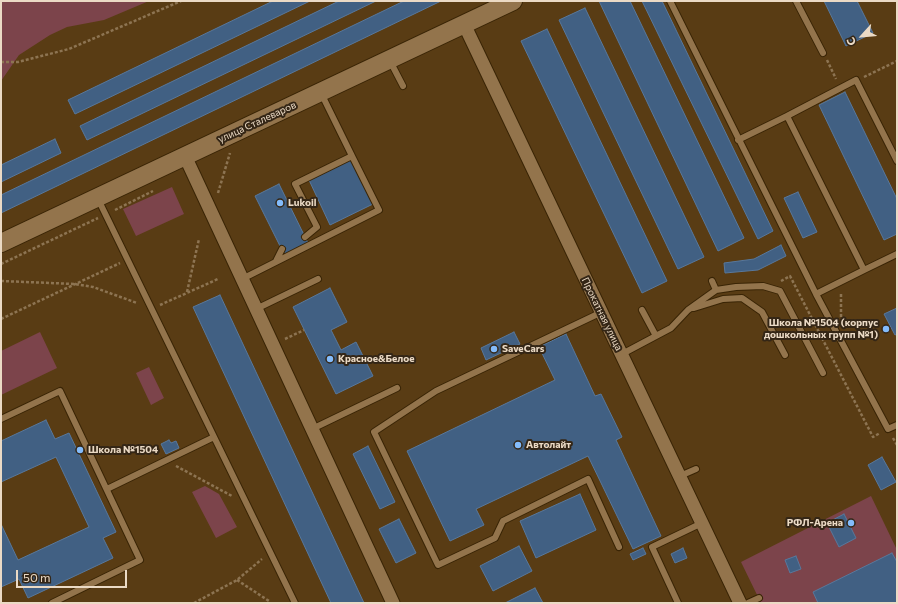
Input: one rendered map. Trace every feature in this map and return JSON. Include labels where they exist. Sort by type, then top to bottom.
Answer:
[{"type":"main road","name":"улица Сталеваров","points":[[1,244],[513,1]]},
{"type":"street","name":"Прокатная улица","points":[[464,24],[740,603]]},
{"type":"street","points":[[185,156],[393,603]]},
{"type":"lane","points":[[670,1],[783,236],[816,294],[888,429],[897,424]]},
{"type":"lane","points":[[796,1],[823,53]]},
{"type":"lane","points":[[389,59],[403,86]]},
{"type":"lane","points":[[738,140],[856,80],[897,161]]},
{"type":"lane","points":[[242,279],[379,210],[320,92]]},
{"type":"lane","points":[[787,116],[864,270]]},
{"type":"lane","points":[[305,237],[316,227],[295,184],[352,156]]},
{"type":"lane","points":[[97,198],[295,603]]},
{"type":"lane","points":[[276,261],[282,249]]},
{"type":"lane","points":[[816,294],[897,254]]},
{"type":"lane","points":[[256,309],[318,279]]},
{"type":"lane","points":[[712,281],[716,290]]},
{"type":"lane","points":[[622,354],[671,328],[688,310],[716,290],[736,287],[763,286],[780,292],[823,373]]},
{"type":"lane","points":[[688,310],[723,299],[742,298],[762,312],[785,355]]},
{"type":"lane","points":[[642,310],[656,336]]},
{"type":"lane","points":[[602,312],[436,391],[374,432],[438,565],[495,538],[503,521],[588,480],[619,547]]},
{"type":"lane","points":[[312,430],[397,388]]},
{"type":"lane","points":[[1,419],[60,391],[140,560],[52,603]]},
{"type":"lane","points":[[107,489],[214,437]]},
{"type":"lane","points":[[680,476],[696,469]]},
{"type":"lane","points":[[678,603],[652,546],[702,523]]},
{"type":"lane","points":[[748,603],[759,598]]},
{"type":"path","points":[[1,62],[18,62],[68,49],[181,1]]},
{"type":"path","points":[[823,53],[841,88]]},
{"type":"path","points":[[856,80],[897,60]]},
{"type":"path","points":[[218,195],[230,154]]},
{"type":"path","points":[[1,264],[105,215],[158,188]]},
{"type":"path","points":[[187,292],[199,239]]},
{"type":"path","points":[[1,319],[127,259]]},
{"type":"path","points":[[768,287],[790,276],[873,437],[888,429]]},
{"type":"path","points":[[1,281],[75,284]]},
{"type":"path","points":[[840,340],[842,281]]},
{"type":"path","points":[[281,341],[304,330]]},
{"type":"path","points":[[165,460],[247,504]]},
{"type":"path","points":[[194,603],[237,580],[270,552]]},
{"type":"path","points":[[237,580],[270,603]]},
{"type":"shaded area","points":[[1,1],[149,1],[104,20],[67,27],[50,35],[19,55],[1,81]]},
{"type":"shaded area","points":[[172,187],[184,214],[136,236],[123,209]]},
{"type":"shaded area","points":[[40,332],[57,368],[1,395],[1,351]]},
{"type":"shaded area","points":[[149,367],[164,398],[151,405],[136,373]]},
{"type":"shaded area","points":[[205,486],[219,494],[237,527],[216,538],[192,492]]},
{"type":"shaded area","name":"РФЛ-Арена","points":[[871,496],[897,550],[897,603],[761,603],[741,562]]},
{"type":"building","points":[[273,1],[310,1],[75,114],[68,100]]},
{"type":"building","points":[[339,1],[376,1],[87,140],[80,126]]},
{"type":"building","points":[[404,1],[441,1],[1,213],[1,195]]},
{"type":"building","points":[[599,1],[630,1],[744,238],[718,251]]},
{"type":"building","points":[[642,1],[662,1],[773,231],[758,239]]},
{"type":"building","points":[[824,1],[857,1],[873,33],[846,46]]},
{"type":"building","points":[[585,8],[704,257],[678,269],[559,20]]},
{"type":"building","points":[[547,29],[667,281],[642,293],[521,41]]},
{"type":"building","points":[[845,92],[897,199],[897,234],[884,240],[819,105]]},
{"type":"building","points":[[55,139],[61,153],[1,182],[1,165]]},
{"type":"building","points":[[352,159],[373,204],[330,225],[309,180]]},
{"type":"building","points":[[279,184],[308,243],[284,254],[255,196]]},
{"type":"building","points":[[798,192],[817,232],[803,238],[784,198]]},
{"type":"building","points":[[781,245],[786,256],[758,270],[725,273],[724,263],[754,259]]},
{"type":"building","points":[[330,288],[347,322],[331,330],[341,350],[356,342],[373,376],[336,394],[293,307]]},
{"type":"building","points":[[220,295],[364,603],[331,603],[193,307]]},
{"type":"building","points":[[897,308],[897,334],[895,335],[884,314]]},
{"type":"building","points":[[514,332],[520,344],[486,360],[481,348]]},
{"type":"building","name":"Автолайт","points":[[566,334],[595,396],[601,394],[622,437],[616,440],[661,536],[633,549],[588,456],[476,509],[484,525],[450,541],[407,451],[555,380],[539,347]]},
{"type":"building","points":[[46,420],[55,439],[69,433],[116,532],[103,538],[113,558],[28,598],[19,579],[1,587],[1,524],[18,560],[89,527],[56,457],[1,482],[1,441]]},
{"type":"building","points":[[169,440],[171,443],[176,441],[179,448],[166,454],[161,444]]},
{"type":"building","points":[[368,446],[395,502],[380,509],[353,454]]},
{"type":"building","points":[[882,457],[896,482],[881,490],[868,465]]},
{"type":"building","points":[[580,494],[596,530],[536,558],[520,521]]},
{"type":"building","points":[[844,514],[856,538],[839,547],[827,523]]},
{"type":"building","points":[[399,519],[416,553],[396,563],[379,529]]},
{"type":"building","points":[[519,546],[532,571],[493,591],[480,566]]},
{"type":"building","points":[[643,548],[646,554],[633,560],[630,554]]},
{"type":"building","points":[[683,548],[687,558],[675,563],[671,554]]},
{"type":"building","points":[[892,553],[897,562],[897,603],[818,603],[813,592]]},
{"type":"building","points":[[796,556],[801,569],[790,573],[785,560]]},
{"type":"building","points":[[535,588],[543,603],[505,603]]},
{"type":"place","name":"Lukoil","points":[[280,203]]},
{"type":"place","name":"Школа №1504 (корпус дошкольных групп №1)","points":[[886,329]]},
{"type":"place","name":"SaveCars","points":[[494,349]]},
{"type":"place","name":"Красное&Белое","points":[[330,359]]},
{"type":"place","name":"Автолайт","points":[[518,445]]},
{"type":"place","name":"Школа №1504","points":[[80,450]]},
{"type":"place","name":"РФЛ-Арена","points":[[851,523]]}]
